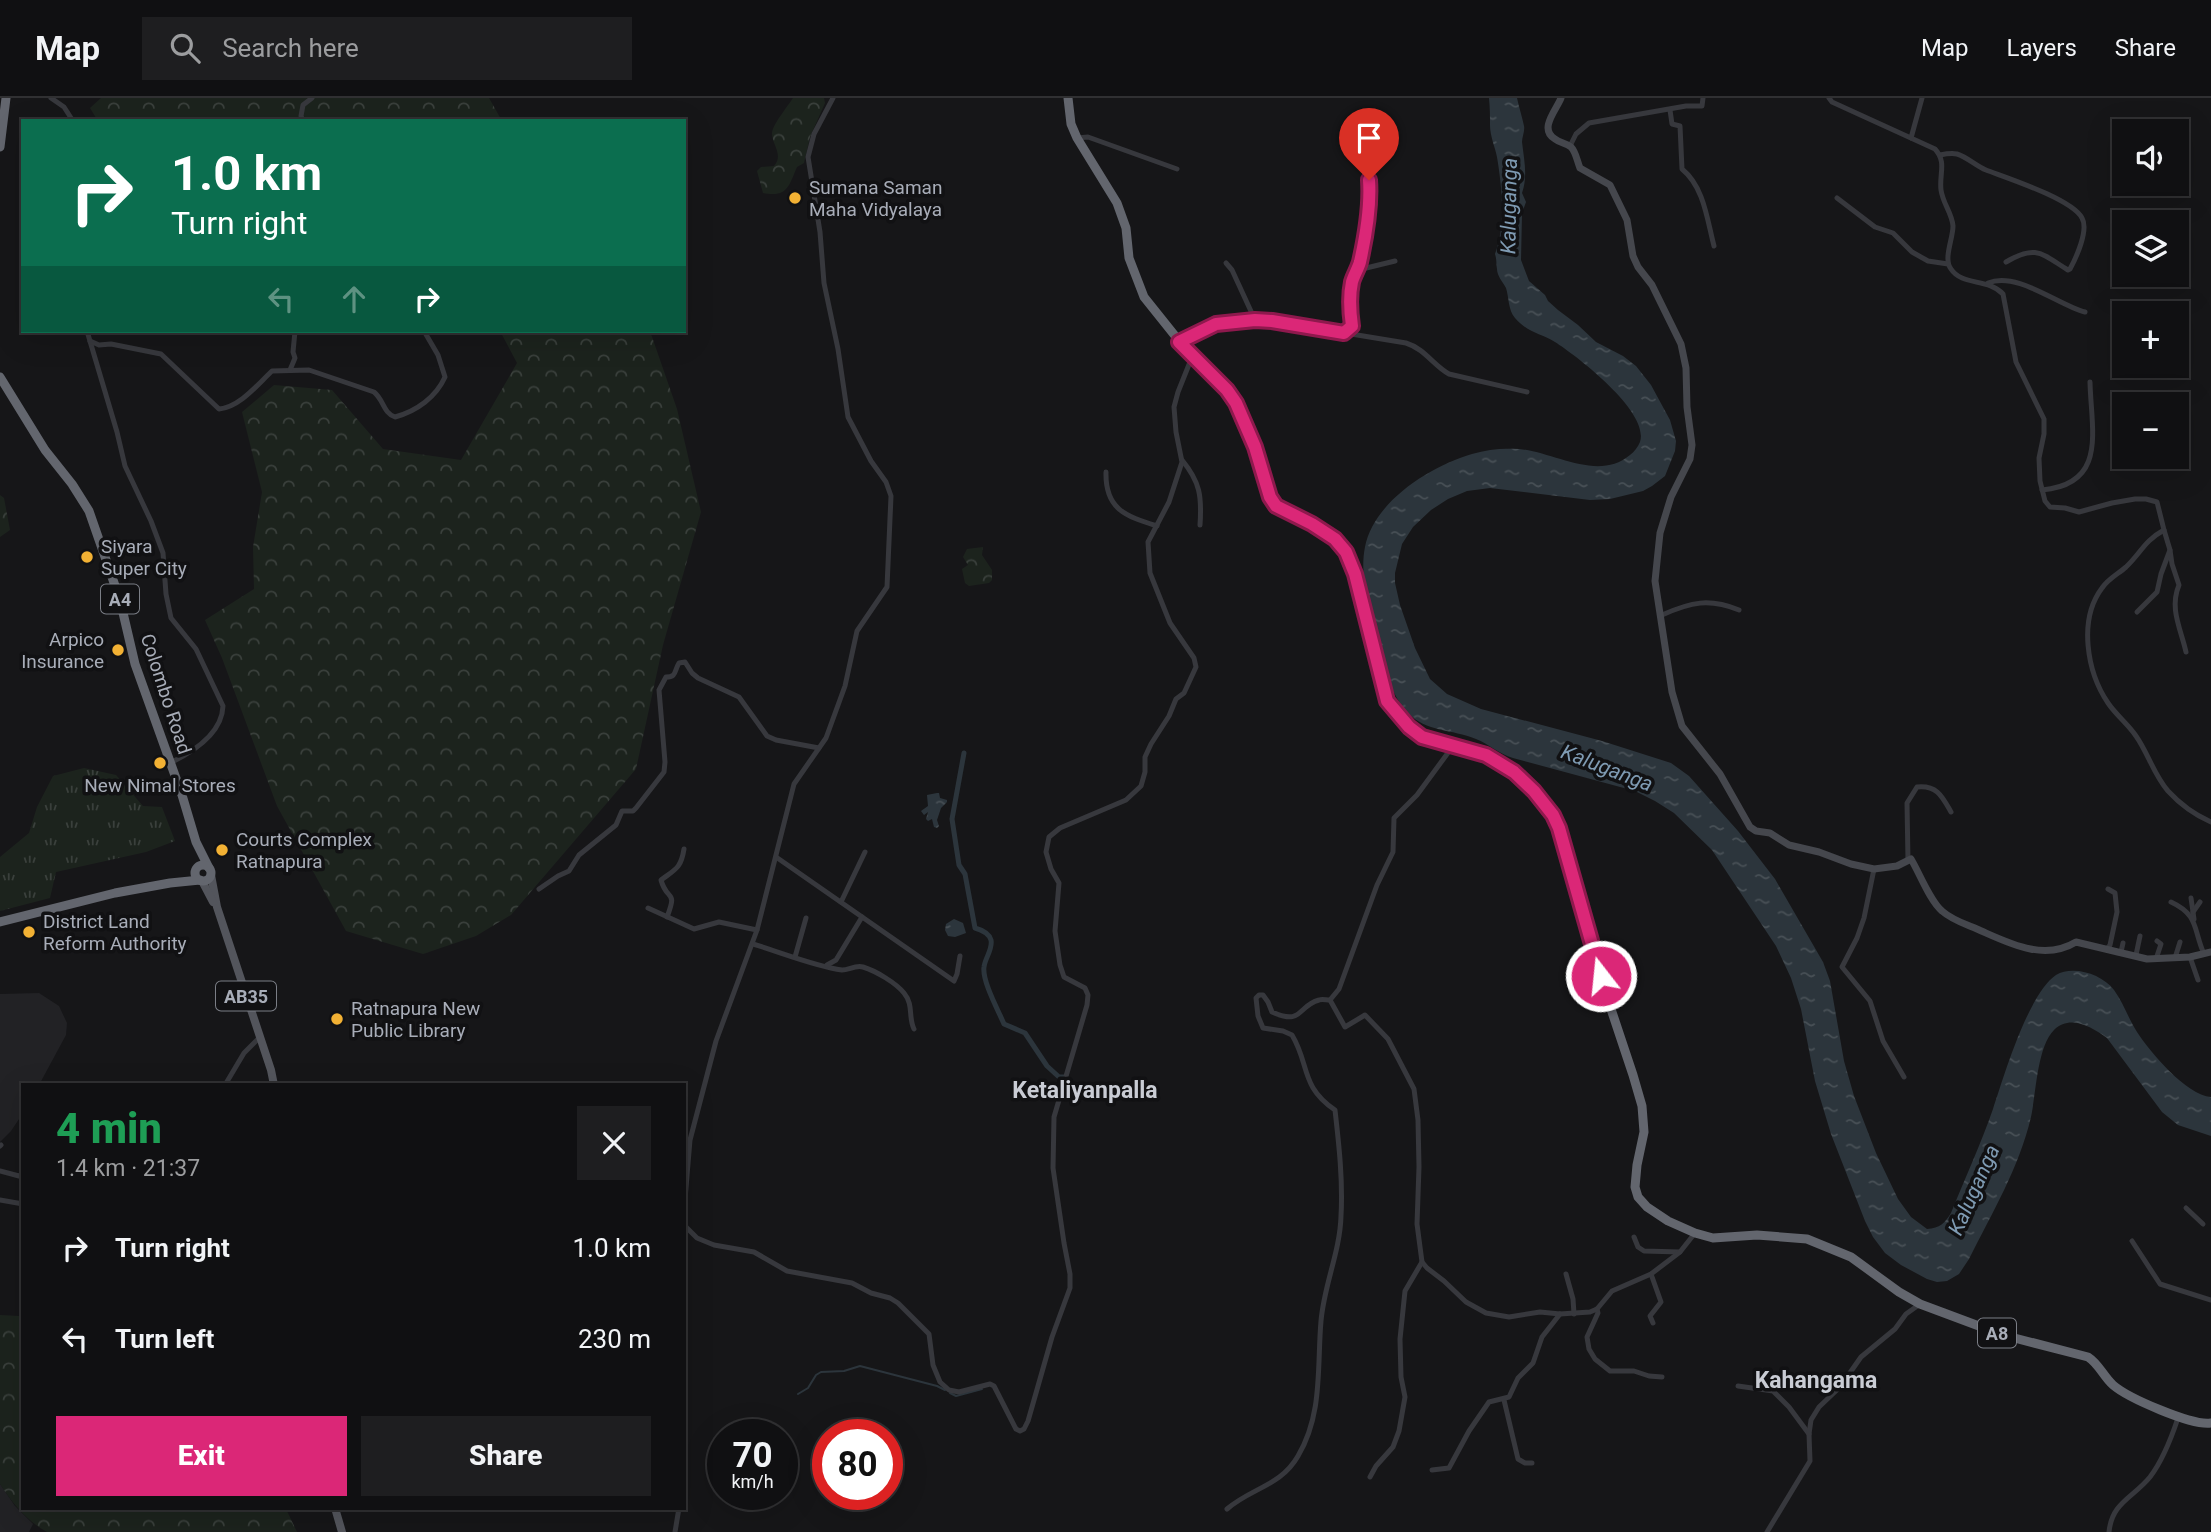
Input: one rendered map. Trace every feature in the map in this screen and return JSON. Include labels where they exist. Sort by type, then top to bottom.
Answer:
[{"type":"highway","name":"A8","points":[[1068,98],[1071,124],[1077,138],[1117,203],[1126,228],[1129,258],[1144,297],[1192,357],[1227,390],[1236,403],[1255,447],[1270,497],[1276,506],[1335,539],[1346,552],[1355,574],[1387,701],[1409,727],[1422,737],[1486,755],[1514,772],[1553,815],[1642,1107],[1644,1132],[1635,1187],[1638,1197],[1647,1207],[1668,1220],[1713,1238],[1781,1236],[1807,1239],[1851,1257],[1920,1304],[2003,1335],[2088,1357],[2096,1362],[2116,1388],[2178,1418],[2203,1424],[2211,1423]]},
{"type":"highway","points":[[0,147],[4,99]]},
{"type":"highway","name":"Colombo Road","points":[[0,377],[45,450],[89,511],[120,600],[135,664],[196,842],[202,874]]},
{"type":"highway","points":[[0,922],[202,874]]},
{"type":"main road","name":"AB35","points":[[202,874],[216,907],[273,1083]]},
{"type":"main road","points":[[336,1510],[342,1532]]},
{"type":"street","points":[[51,98],[64,107],[72,119]]},
{"type":"street","points":[[302,119],[303,105],[312,98]]},
{"type":"street","points":[[686,1187],[690,1140],[716,1041],[753,944],[794,784],[826,738],[845,686],[858,631],[887,587],[891,496],[886,482],[871,460],[849,417],[824,283],[820,232],[808,157],[814,134],[833,98]]},
{"type":"street","points":[[1561,98],[1548,126],[1551,136],[1570,146],[1580,168],[1610,184],[1627,220],[1633,256],[1638,268],[1652,285],[1681,344],[1686,368],[1692,445],[1690,459],[1671,497],[1660,533],[1655,581],[1672,692],[1682,726],[1720,775],[1750,827],[1756,831],[1770,833],[1789,845],[1874,869],[1897,866],[1911,859],[1941,911],[2019,948],[2043,951],[2067,947],[2076,942],[2107,949],[2122,948],[2147,959],[2190,957],[2207,953],[2193,916],[2192,898]]},
{"type":"street","points":[[1570,146],[1576,134],[1589,123],[1686,106],[1702,106],[1703,98]]},
{"type":"street","points":[[1829,98],[1832,102],[1934,149],[1940,156],[1943,163],[1941,189],[1952,217],[1953,231],[1948,264],[1951,271],[1961,278],[1988,283],[2003,294],[2016,362],[2044,419],[2039,458],[2045,500],[2050,507],[2079,512],[2135,499],[2157,502],[2179,585],[2175,595],[2175,618],[2186,652]]},
{"type":"street","points":[[1911,138],[1922,98]]},
{"type":"street","points":[[1670,110],[1672,124],[1680,126],[1682,169],[1690,176],[1700,194],[1713,246]]},
{"type":"street","points":[[1077,138],[1088,137],[1177,169]]},
{"type":"street","points":[[1940,156],[1956,154],[1983,169],[2036,188],[2077,211],[2084,220],[2078,254],[2070,269],[2031,251],[2007,261]]},
{"type":"street","points":[[1344,333],[1352,326],[1352,280],[1358,270],[1370,196],[1369,180]]},
{"type":"street","points":[[1837,198],[1875,227],[1893,233],[1912,252],[1928,261],[1948,264]]},
{"type":"street","points":[[1358,270],[1395,261]]},
{"type":"street","points":[[1226,263],[1232,270],[1255,320]]},
{"type":"street","points":[[1988,283],[1999,280],[2014,283],[2085,312]]},
{"type":"street","points":[[1179,342],[1216,324],[1272,321],[1406,343],[1426,353],[1438,368],[1449,374],[1527,392]]},
{"type":"street","points":[[88,333],[125,466],[163,554],[171,618],[196,649],[223,706],[223,716],[207,739],[188,755],[170,763]]},
{"type":"street","points":[[290,370],[295,358],[295,333]]},
{"type":"street","points":[[90,341],[99,345],[111,344],[161,354],[219,409],[226,409],[234,404],[272,371],[309,370],[362,387],[379,396],[387,413],[392,417],[407,414],[441,388],[445,377],[438,355],[425,333]]},
{"type":"street","points":[[686,1228],[697,1238],[714,1245],[754,1252],[787,1271],[852,1283],[898,1303],[929,1334],[933,1365],[940,1382],[949,1390],[959,1392],[990,1384],[994,1386],[1016,1429],[1024,1429],[1070,1288],[1068,1254],[1053,1168],[1053,1130],[1056,1108],[1088,995],[1085,988],[1064,977],[1060,965],[1055,931],[1059,883],[1046,852],[1049,837],[1060,828],[1126,800],[1141,786],[1145,757],[1151,744],[1169,716],[1175,699],[1184,693],[1196,667],[1195,658],[1170,623],[1150,573],[1148,542],[1169,502],[1182,463],[1174,407],[1192,357]]},
{"type":"street","points":[[2042,489],[2059,488],[2069,484],[2091,459],[2094,444],[2090,383]]},
{"type":"street","points":[[1181,459],[1197,483],[1201,503],[1200,525]]},
{"type":"street","points":[[1106,472],[1107,493],[1124,516],[1157,526]]},
{"type":"street","points":[[2164,530],[2145,543],[2130,563],[2101,589],[2091,610],[2087,637],[2088,653],[2108,704],[2135,735],[2168,790],[2195,814],[2211,822]]},
{"type":"street","points":[[2137,612],[2157,592],[2170,550]]},
{"type":"street","points":[[1662,615],[1694,603],[1724,604],[1739,610]]},
{"type":"street","points":[[539,888],[569,872],[579,855],[616,825],[622,811],[633,811],[636,808],[664,772],[659,690],[666,677],[675,675],[679,663],[685,662],[698,678],[739,697],[767,736],[819,748]]},
{"type":"street","points":[[1330,1000],[1339,989],[1377,885],[1393,852],[1394,818],[1417,795],[1453,746]]},
{"type":"street","points":[[1908,861],[1907,803],[1918,785],[1934,788],[1941,794],[1951,812]]},
{"type":"street","points":[[667,917],[673,902],[661,880],[679,867],[684,849]]},
{"type":"street","points":[[841,902],[865,852]]},
{"type":"street","points":[[776,857],[954,981],[960,956]]},
{"type":"street","points":[[1874,869],[1864,918],[1857,939],[1842,967],[1870,1001],[1883,1041],[1904,1077]]},
{"type":"street","points":[[2107,949],[2117,912],[2115,893],[2108,889]]},
{"type":"street","points":[[2171,902],[2193,916]]},
{"type":"street","points":[[2193,916],[2200,902]]},
{"type":"street","points":[[648,908],[695,929],[719,922],[757,930]]},
{"type":"street","points":[[795,957],[806,918]]},
{"type":"street","points":[[826,966],[836,960],[862,918]]},
{"type":"street","points":[[2136,955],[2140,936]]},
{"type":"street","points":[[2156,959],[2161,947],[2157,942]]},
{"type":"street","points":[[2175,958],[2180,942]]},
{"type":"street","points":[[753,944],[826,966],[845,970],[855,966],[864,968],[903,991],[910,1003],[914,1029]]},
{"type":"street","points":[[2190,957],[2198,980]]},
{"type":"street","points":[[2187,972],[2193,966]]},
{"type":"street","points":[[1227,1509],[1239,1498],[1261,1490],[1282,1477],[1298,1456],[1311,1426],[1318,1398],[1321,1321],[1325,1294],[1342,1218],[1340,1147],[1335,1110],[1322,1101],[1313,1089],[1292,1035],[1263,1028],[1258,1016],[1256,998],[1263,995],[1272,1012],[1283,1017],[1297,1015],[1318,1000],[1330,1000]]},
{"type":"street","points":[[1330,1000],[1345,1027],[1365,1015],[1374,1023],[1388,1039],[1414,1089],[1419,1167],[1416,1224],[1422,1262],[1466,1302],[1486,1312],[1509,1317],[1540,1312],[1590,1312],[1597,1309],[1612,1291],[1651,1273],[1680,1252],[1695,1233]]},
{"type":"street","points":[[226,1083],[244,1053],[260,1037]]},
{"type":"street","points":[[0,1171],[12,1176],[21,1174]]},
{"type":"street","points":[[0,1200],[21,1204]]},
{"type":"street","points":[[2186,1208],[2203,1224]]},
{"type":"street","points":[[1634,1237],[1638,1247],[1644,1251],[1680,1252]]},
{"type":"street","points":[[2132,1241],[2160,1284],[2211,1300]]},
{"type":"street","points":[[1370,1477],[1393,1447],[1399,1431],[1405,1397],[1399,1339],[1405,1291],[1422,1262]]},
{"type":"street","points":[[1651,1273],[1661,1302],[1650,1316],[1653,1323]]},
{"type":"street","points":[[1566,1274],[1574,1314]]},
{"type":"street","points":[[1768,1532],[1810,1461],[1811,1420],[1819,1407],[1840,1387],[1861,1357],[1920,1304]]},
{"type":"street","points":[[1597,1309],[1598,1313],[1587,1337],[1589,1349],[1595,1359],[1610,1371],[1634,1371],[1662,1377]]},
{"type":"street","points":[[1432,1470],[1449,1468],[1489,1402],[1508,1397],[1518,1378],[1533,1363],[1542,1336],[1560,1314]]},
{"type":"street","points":[[1738,1386],[1773,1391],[1809,1434]]},
{"type":"street","points":[[1504,1400],[1518,1459],[1532,1463]]},
{"type":"street","points":[[2109,1532],[2113,1515],[2120,1504],[2141,1487],[2160,1462],[2178,1418]]},
{"type":"street","points":[[675,1532],[679,1510]]},
{"type":"shaded area","points":[[39,993],[59,1006],[67,1023],[66,1035],[40,1083],[21,1083],[21,1116],[0,1142],[0,994]]},
{"type":"shaded area","points":[[0,1484],[15,1506],[33,1524],[29,1532],[0,1532]]},
{"type":"green space","points":[[101,98],[489,98],[501,119],[97,119],[90,108]]},
{"type":"green space","points":[[793,98],[824,98],[825,103],[810,137],[804,163],[797,167],[783,192],[763,193],[757,171],[761,167],[774,166],[777,162],[773,129]]},
{"type":"green space","points":[[501,333],[651,333],[677,409],[701,512],[663,645],[636,769],[511,915],[476,936],[423,954],[346,931],[277,806],[222,658],[205,620],[254,589],[253,547],[262,492],[242,412],[274,385],[332,390],[383,449],[461,460],[517,363]]},
{"type":"green space","points":[[0,495],[4,498],[10,530],[0,537]]},
{"type":"green space","points":[[983,547],[982,555],[992,570],[992,580],[989,583],[969,586],[965,583],[962,569],[968,565],[963,557],[967,549]]},
{"type":"green space","points":[[84,768],[116,775],[143,806],[162,807],[175,841],[146,852],[56,872],[50,898],[0,911],[0,857],[29,833],[37,807],[53,776]]},
{"type":"green space","points":[[0,1315],[19,1316],[21,1510],[286,1510],[297,1532],[47,1532],[20,1511],[0,1484]]},
{"type":"water","name":"Kaluganga","points":[[1489,98],[1517,98],[1524,126],[1522,142],[1525,174],[1522,193],[1526,202],[1522,213],[1521,260],[1529,281],[1596,342],[1636,366],[1651,385],[1670,420],[1676,441],[1675,451],[1665,476],[1652,486],[1643,491],[1610,499],[1590,500],[1490,488],[1467,491],[1431,510],[1413,527],[1402,544],[1395,573],[1400,605],[1415,648],[1430,679],[1447,694],[1481,709],[1602,741],[1671,763],[1689,776],[1738,831],[1775,879],[1823,962],[1830,981],[1844,1061],[1876,1153],[1898,1199],[1911,1217],[1927,1229],[1942,1224],[1951,1213],[2027,1017],[2036,999],[2056,975],[2079,971],[2109,984],[2137,1032],[2160,1061],[2191,1089],[2211,1097],[2211,1136],[2178,1125],[2162,1112],[2107,1038],[2081,1024],[2060,1025],[2048,1038],[2044,1048],[2031,1117],[2012,1172],[1969,1259],[1959,1274],[1947,1281],[1927,1279],[1901,1265],[1885,1253],[1873,1237],[1831,1134],[1815,1081],[1801,1009],[1791,978],[1776,946],[1712,850],[1674,813],[1635,791],[1513,758],[1476,739],[1423,724],[1402,706],[1389,681],[1369,610],[1363,571],[1370,530],[1392,501],[1406,488],[1439,467],[1478,452],[1519,449],[1590,466],[1604,466],[1617,463],[1630,455],[1640,442],[1640,430],[1634,416],[1610,386],[1555,342],[1525,327],[1511,311],[1506,288],[1497,272],[1495,254],[1501,231],[1502,206],[1499,169],[1490,129]]},
{"type":"water","points":[[939,793],[940,798],[947,802],[941,808],[937,828],[934,827],[932,819],[926,819],[928,812],[924,815],[921,811],[928,806],[927,795]]},
{"type":"water","points":[[954,919],[963,923],[966,933],[955,937],[948,936],[946,924]]},
{"type":"waterway","points":[[964,753],[952,819],[959,865],[965,874],[975,928],[985,932],[991,940],[984,967],[985,980],[1004,1024],[1025,1033],[1047,1066],[1059,1077],[1064,1077]]},
{"type":"waterway","points":[[798,1394],[808,1388],[821,1372],[844,1371],[860,1366],[945,1390]]},
{"type":"waterway","points":[[950,1393],[956,1396],[982,1389]]},
{"type":"place","name":"Sumana Saman Maha Vidyalaya","points":[[795,198]]},
{"type":"place","name":"Siyara Super City","points":[[87,557]]},
{"type":"place","name":"Arpico Insurance","points":[[118,650]]},
{"type":"place","name":"New Nimal Stores","points":[[160,763]]},
{"type":"place","name":"Courts Complex Ratnapura","points":[[222,850]]},
{"type":"place","name":"District Land Reform Authority","points":[[29,932]]},
{"type":"place","name":"Ratnapura New Public Library","points":[[337,1019]]},
{"type":"district","name":"Ketaliyanpalla","points":[[1085,1090]]},
{"type":"district","name":"Kahangama","points":[[1816,1380]]},
{"type":"route","points":[[1369,180],[1370,196],[1363,250],[1358,270],[1352,280],[1350,328],[1344,333],[1255,320],[1216,324],[1179,342],[1227,390],[1236,403],[1255,447],[1270,497],[1276,506],[1335,539],[1346,552],[1355,574],[1387,701],[1409,727],[1422,737],[1486,755],[1514,772],[1553,815],[1601,976]]}]
